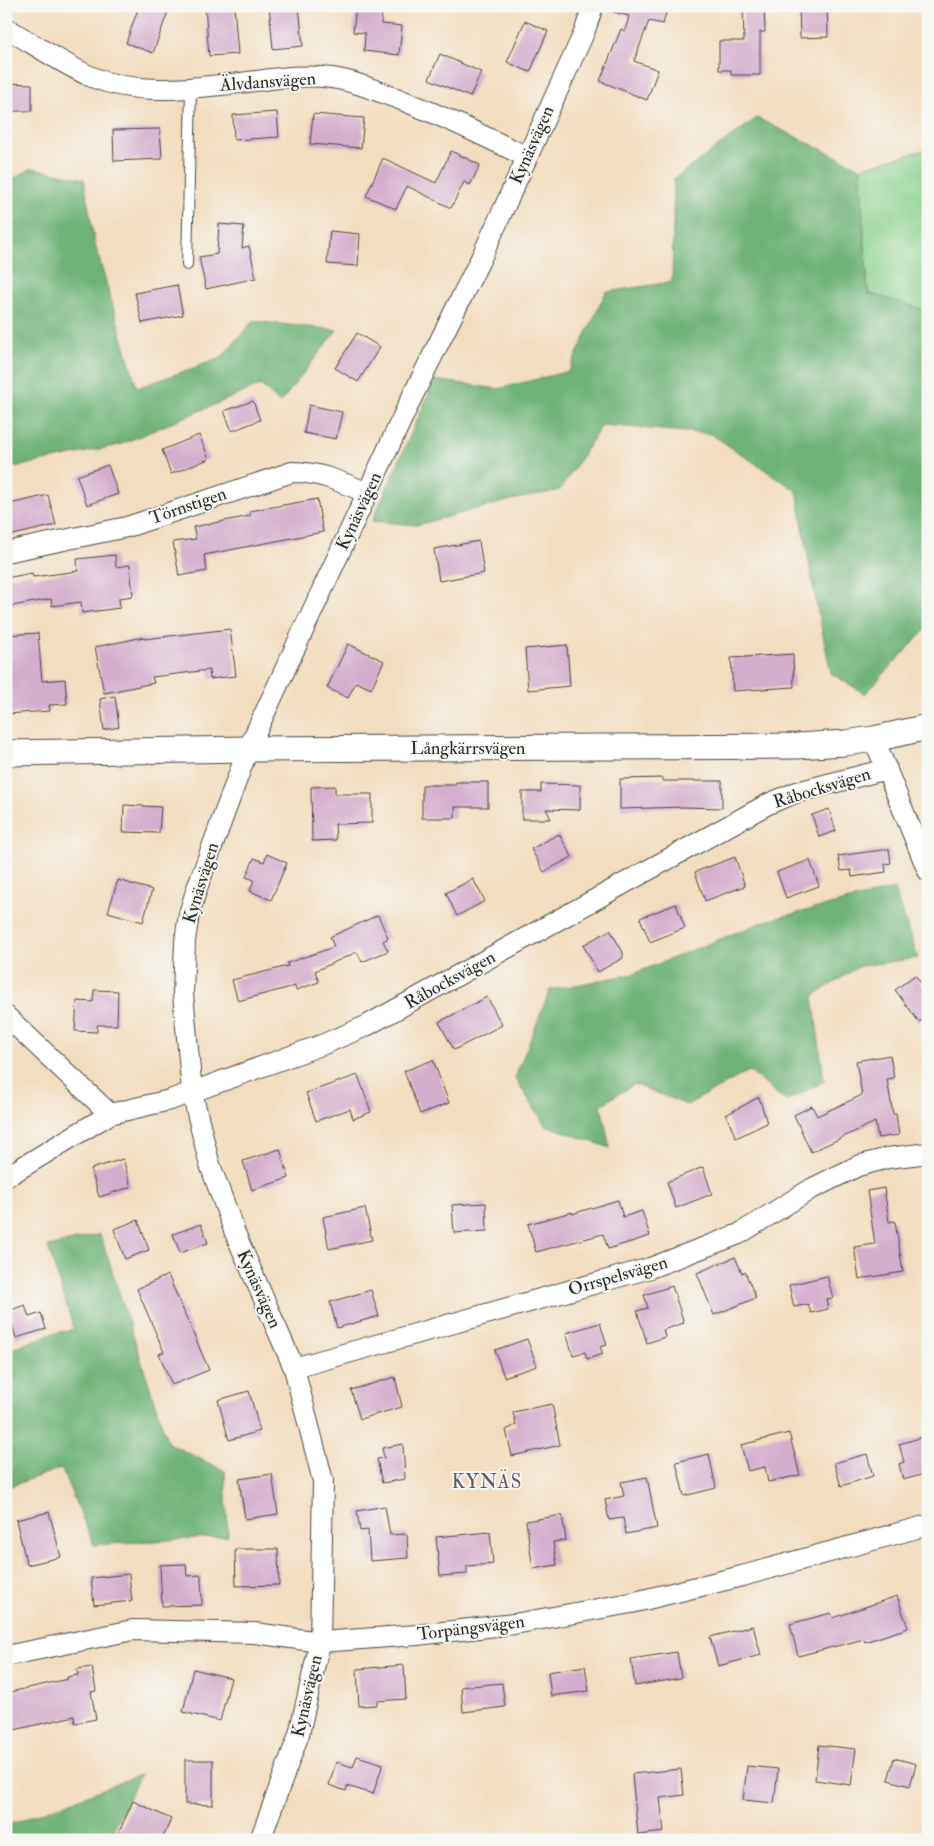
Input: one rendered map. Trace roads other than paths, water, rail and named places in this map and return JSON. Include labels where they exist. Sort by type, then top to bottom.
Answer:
[{"type":"street","name":"Kynäsvägen","points":[[260,1840],[299,1734],[320,1642],[323,1481],[294,1368],[235,1233],[209,1162],[192,1092],[183,994],[185,942],[189,914],[248,750],[367,493],[482,256],[584,32],[593,6]]},
{"type":"street","name":"Älvdansvägen","points":[[6,28],[77,70],[118,85],[155,90],[296,77],[329,77],[353,81],[436,113],[527,157]]},
{"type":"street","name":"Törnstigen","points":[[6,552],[127,527],[292,472],[315,473],[335,479],[367,493]]},
{"type":"street","name":"Långkärrsvägen","points":[[6,753],[797,746],[874,739],[928,727]]},
{"type":"street","points":[[874,739],[928,871]]},
{"type":"street","name":"Råbocksvägen","points":[[6,1177],[110,1114],[170,1100],[324,1044],[366,1026],[768,804],[797,792],[887,769]]},
{"type":"street","points":[[6,1016],[110,1114]]},
{"type":"street","name":"Orrspelsvägen","points":[[294,1368],[650,1268],[739,1234],[811,1189],[858,1166],[888,1158],[928,1153]]},
{"type":"street","name":"Torpängsvägen","points":[[6,1656],[133,1630],[255,1633],[320,1642],[417,1635],[514,1624],[631,1603],[742,1576],[928,1525]]},
{"type":"lane","points":[[187,265],[191,88]]},
{"type":"district","name":"KYNÄS","points":[[487,1482]]}]
